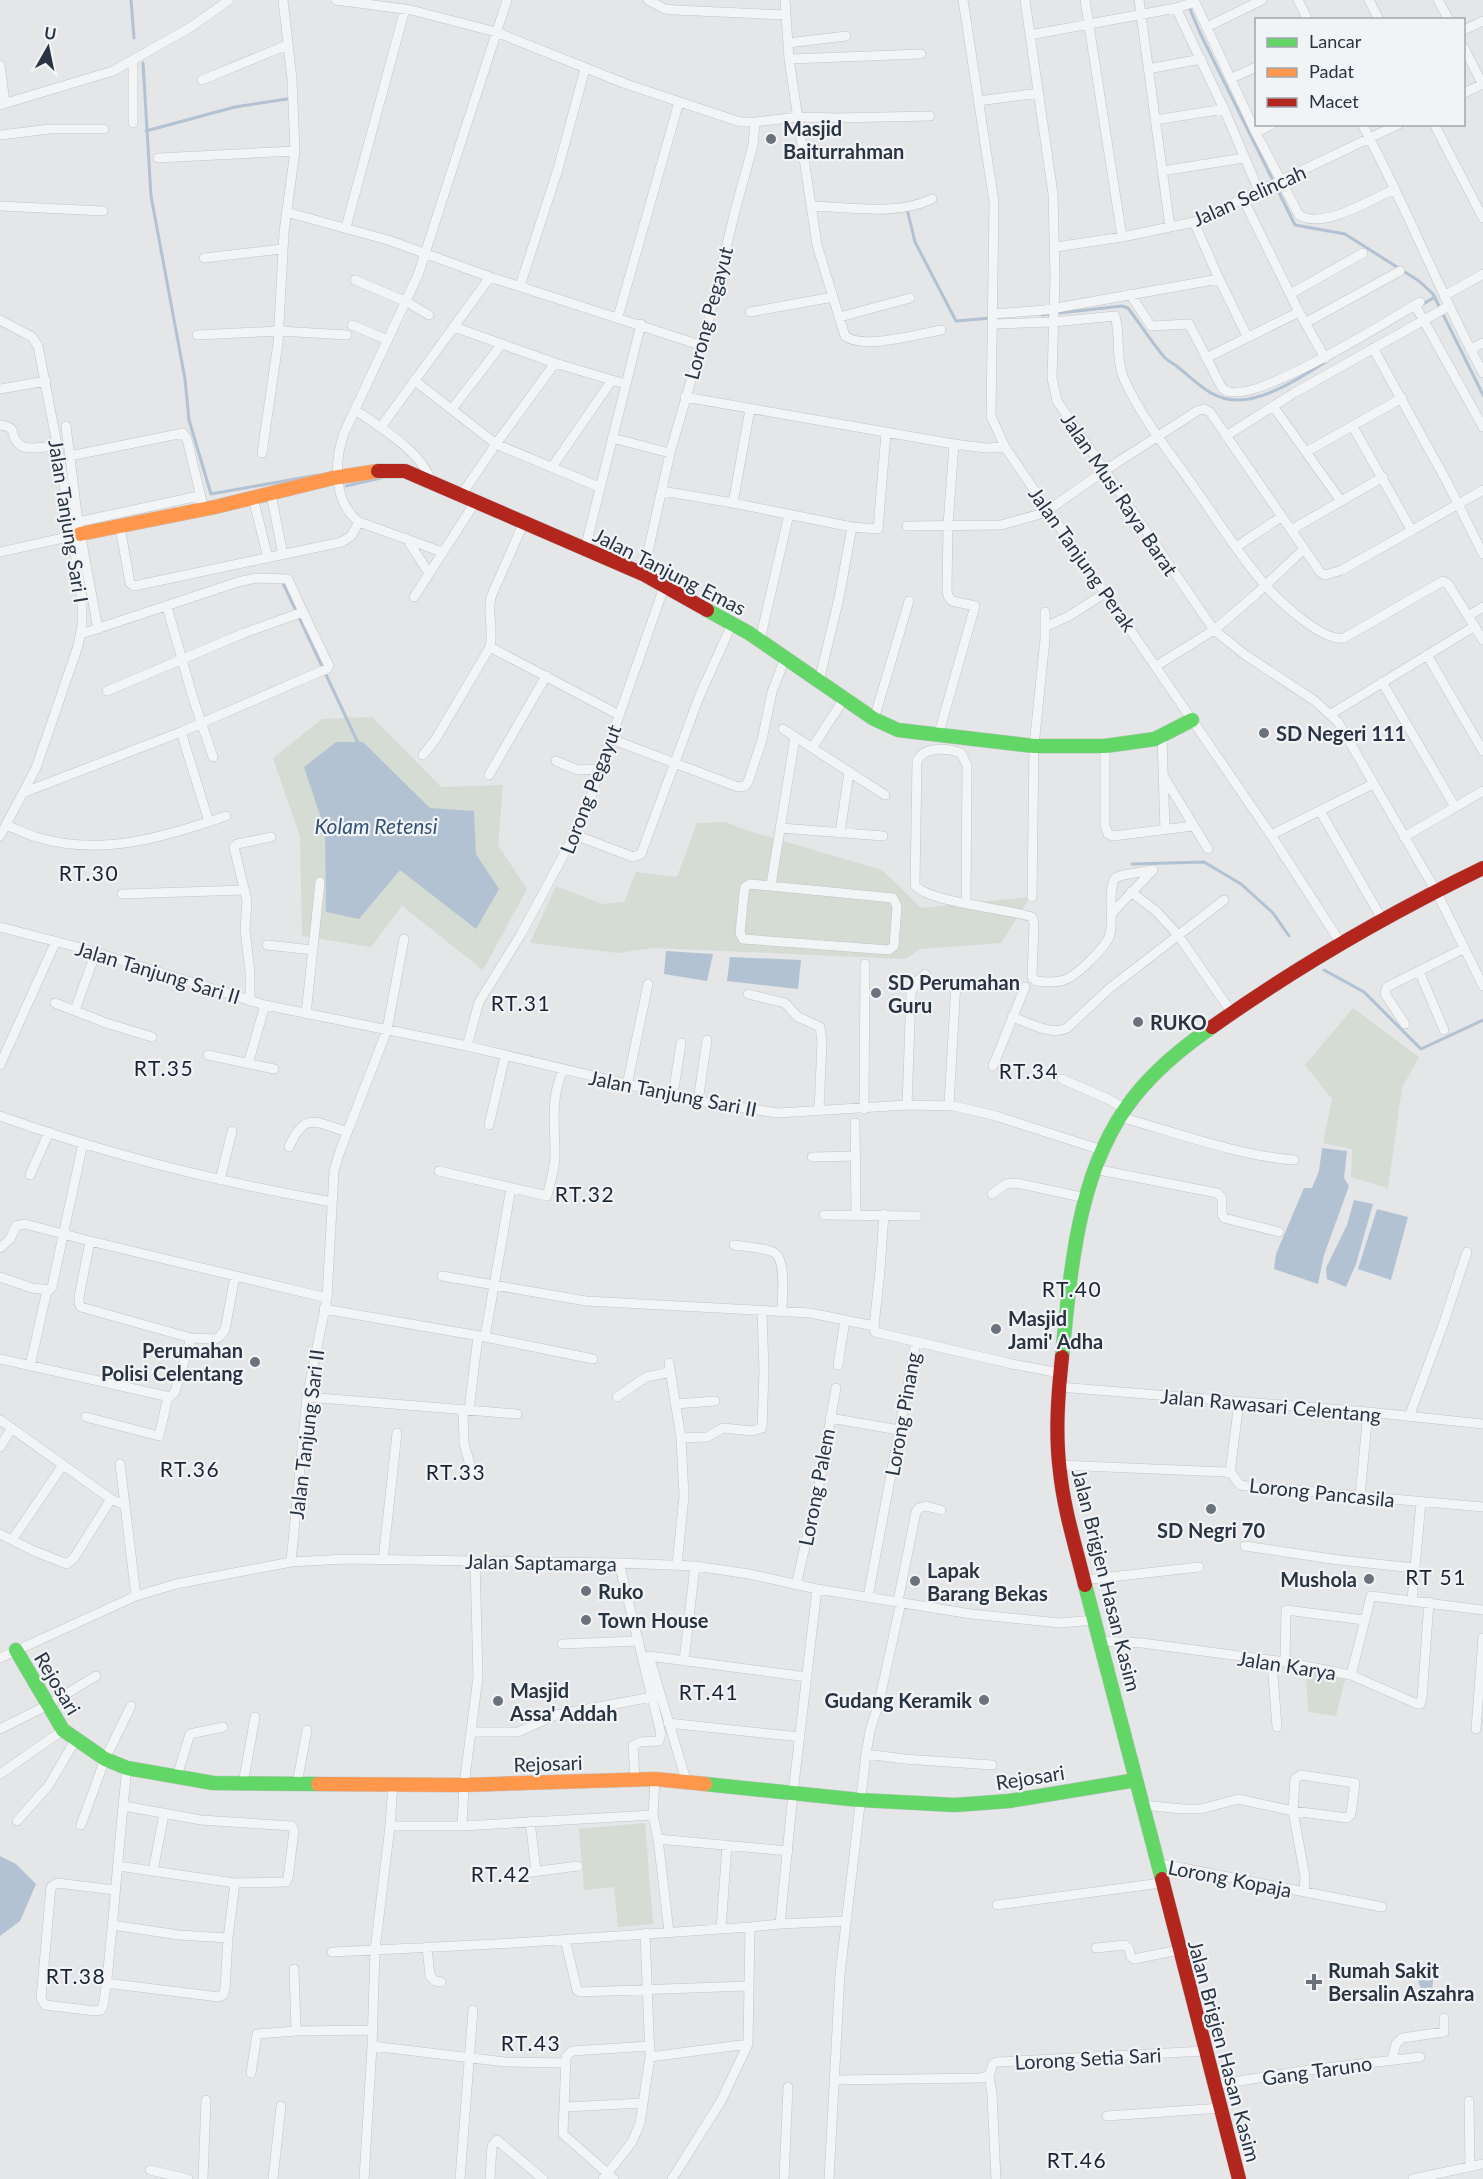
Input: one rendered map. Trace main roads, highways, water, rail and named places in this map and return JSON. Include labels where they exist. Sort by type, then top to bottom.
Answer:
[{"type":"water","name":"Kolam Retensi","points":[[336,742],[363,742],[430,808],[474,811],[476,854],[499,889],[476,929],[400,870],[359,919],[326,912],[325,830],[304,767]]},
{"type":"water","points":[[666,951],[713,954],[707,981],[664,974]]},
{"type":"water","points":[[730,957],[801,960],[798,989],[727,981]]},
{"type":"water","points":[[1322,1148],[1347,1151],[1344,1178],[1349,1186],[1324,1255],[1318,1284],[1274,1269],[1276,1254],[1304,1188],[1312,1188],[1319,1171]]},
{"type":"water","points":[[1354,1200],[1373,1204],[1356,1264],[1346,1287],[1327,1279],[1326,1268],[1347,1225]]},
{"type":"water","points":[[1377,1209],[1408,1217],[1391,1280],[1358,1269]]},
{"type":"water","points":[[0,1856],[16,1864],[36,1884],[20,1921],[0,1936]]},
{"type":"water","points":[[1429,1978],[1433,1980],[1432,1995],[1422,1998],[1418,1996],[1421,1989],[1418,1981]]},
{"type":"waterway","points":[[131,0],[134,38]]},
{"type":"waterway","points":[[1186,0],[1295,225],[1345,234],[1419,281],[1433,294],[1483,395]]},
{"type":"waterway","points":[[143,63],[151,196],[185,379],[189,420],[211,494],[318,475]]},
{"type":"waterway","points":[[146,131],[235,107],[287,99]]},
{"type":"waterway","points":[[907,209],[915,242],[956,321],[991,318]]},
{"type":"waterway","points":[[1423,304],[1435,297]]},
{"type":"waterway","points":[[1042,315],[1122,306],[1128,308],[1166,358],[1212,394],[1228,399],[1249,399],[1273,392],[1327,361]]},
{"type":"waterway","points":[[346,486],[385,477]]},
{"type":"waterway","points":[[282,581],[359,745]]},
{"type":"waterway","points":[[1132,864],[1204,862],[1241,884],[1273,913],[1289,936]]},
{"type":"waterway","points":[[1324,970],[1364,992],[1421,1049],[1483,1020]]},
{"type":"place","name":"Masjid Baiturrahman","points":[[771,139]]},
{"type":"place","name":"SD Negeri 111","points":[[1264,733]]},
{"type":"place","name":"SD Perumahan Guru","points":[[876,993]]},
{"type":"place","name":"RUKO","points":[[1138,1022]]},
{"type":"place","name":"Masjid Jami' Adha","points":[[996,1329]]},
{"type":"place","name":"Perumahan Polisi Celentang","points":[[255,1362]]},
{"type":"place","name":"SD Negri 70","points":[[1211,1509]]},
{"type":"place","name":"Mushola","points":[[1369,1579]]},
{"type":"place","name":"Lapak Barang Bekas","points":[[915,1581]]},
{"type":"place","name":"Ruko","points":[[586,1591]]},
{"type":"place","name":"Town House","points":[[586,1620]]},
{"type":"place","name":"Gudang Keramik","points":[[984,1700]]},
{"type":"place","name":"Masjid Assa' Addah","points":[[498,1701]]},
{"type":"place","name":"Rumah Sakit Bersalin Aszahra","points":[[1314,1982]]},
{"type":"district","name":"RT.30","points":[[89,872]]},
{"type":"district","name":"RT.31","points":[[521,1002]]},
{"type":"district","name":"RT.35","points":[[164,1067]]},
{"type":"district","name":"RT.34","points":[[1029,1070]]},
{"type":"district","name":"RT.32","points":[[585,1193]]},
{"type":"district","name":"RT.40","points":[[1072,1288]]},
{"type":"district","name":"RT.36","points":[[190,1468]]},
{"type":"district","name":"RT.33","points":[[456,1471]]},
{"type":"district","name":"RT 51","points":[[1436,1576]]},
{"type":"district","name":"RT.41","points":[[709,1691]]},
{"type":"district","name":"RT.42","points":[[501,1873]]},
{"type":"district","name":"RT.38","points":[[76,1975]]},
{"type":"district","name":"RT.43","points":[[531,2042]]},
{"type":"district","name":"RT.46","points":[[1077,2159]]}]
